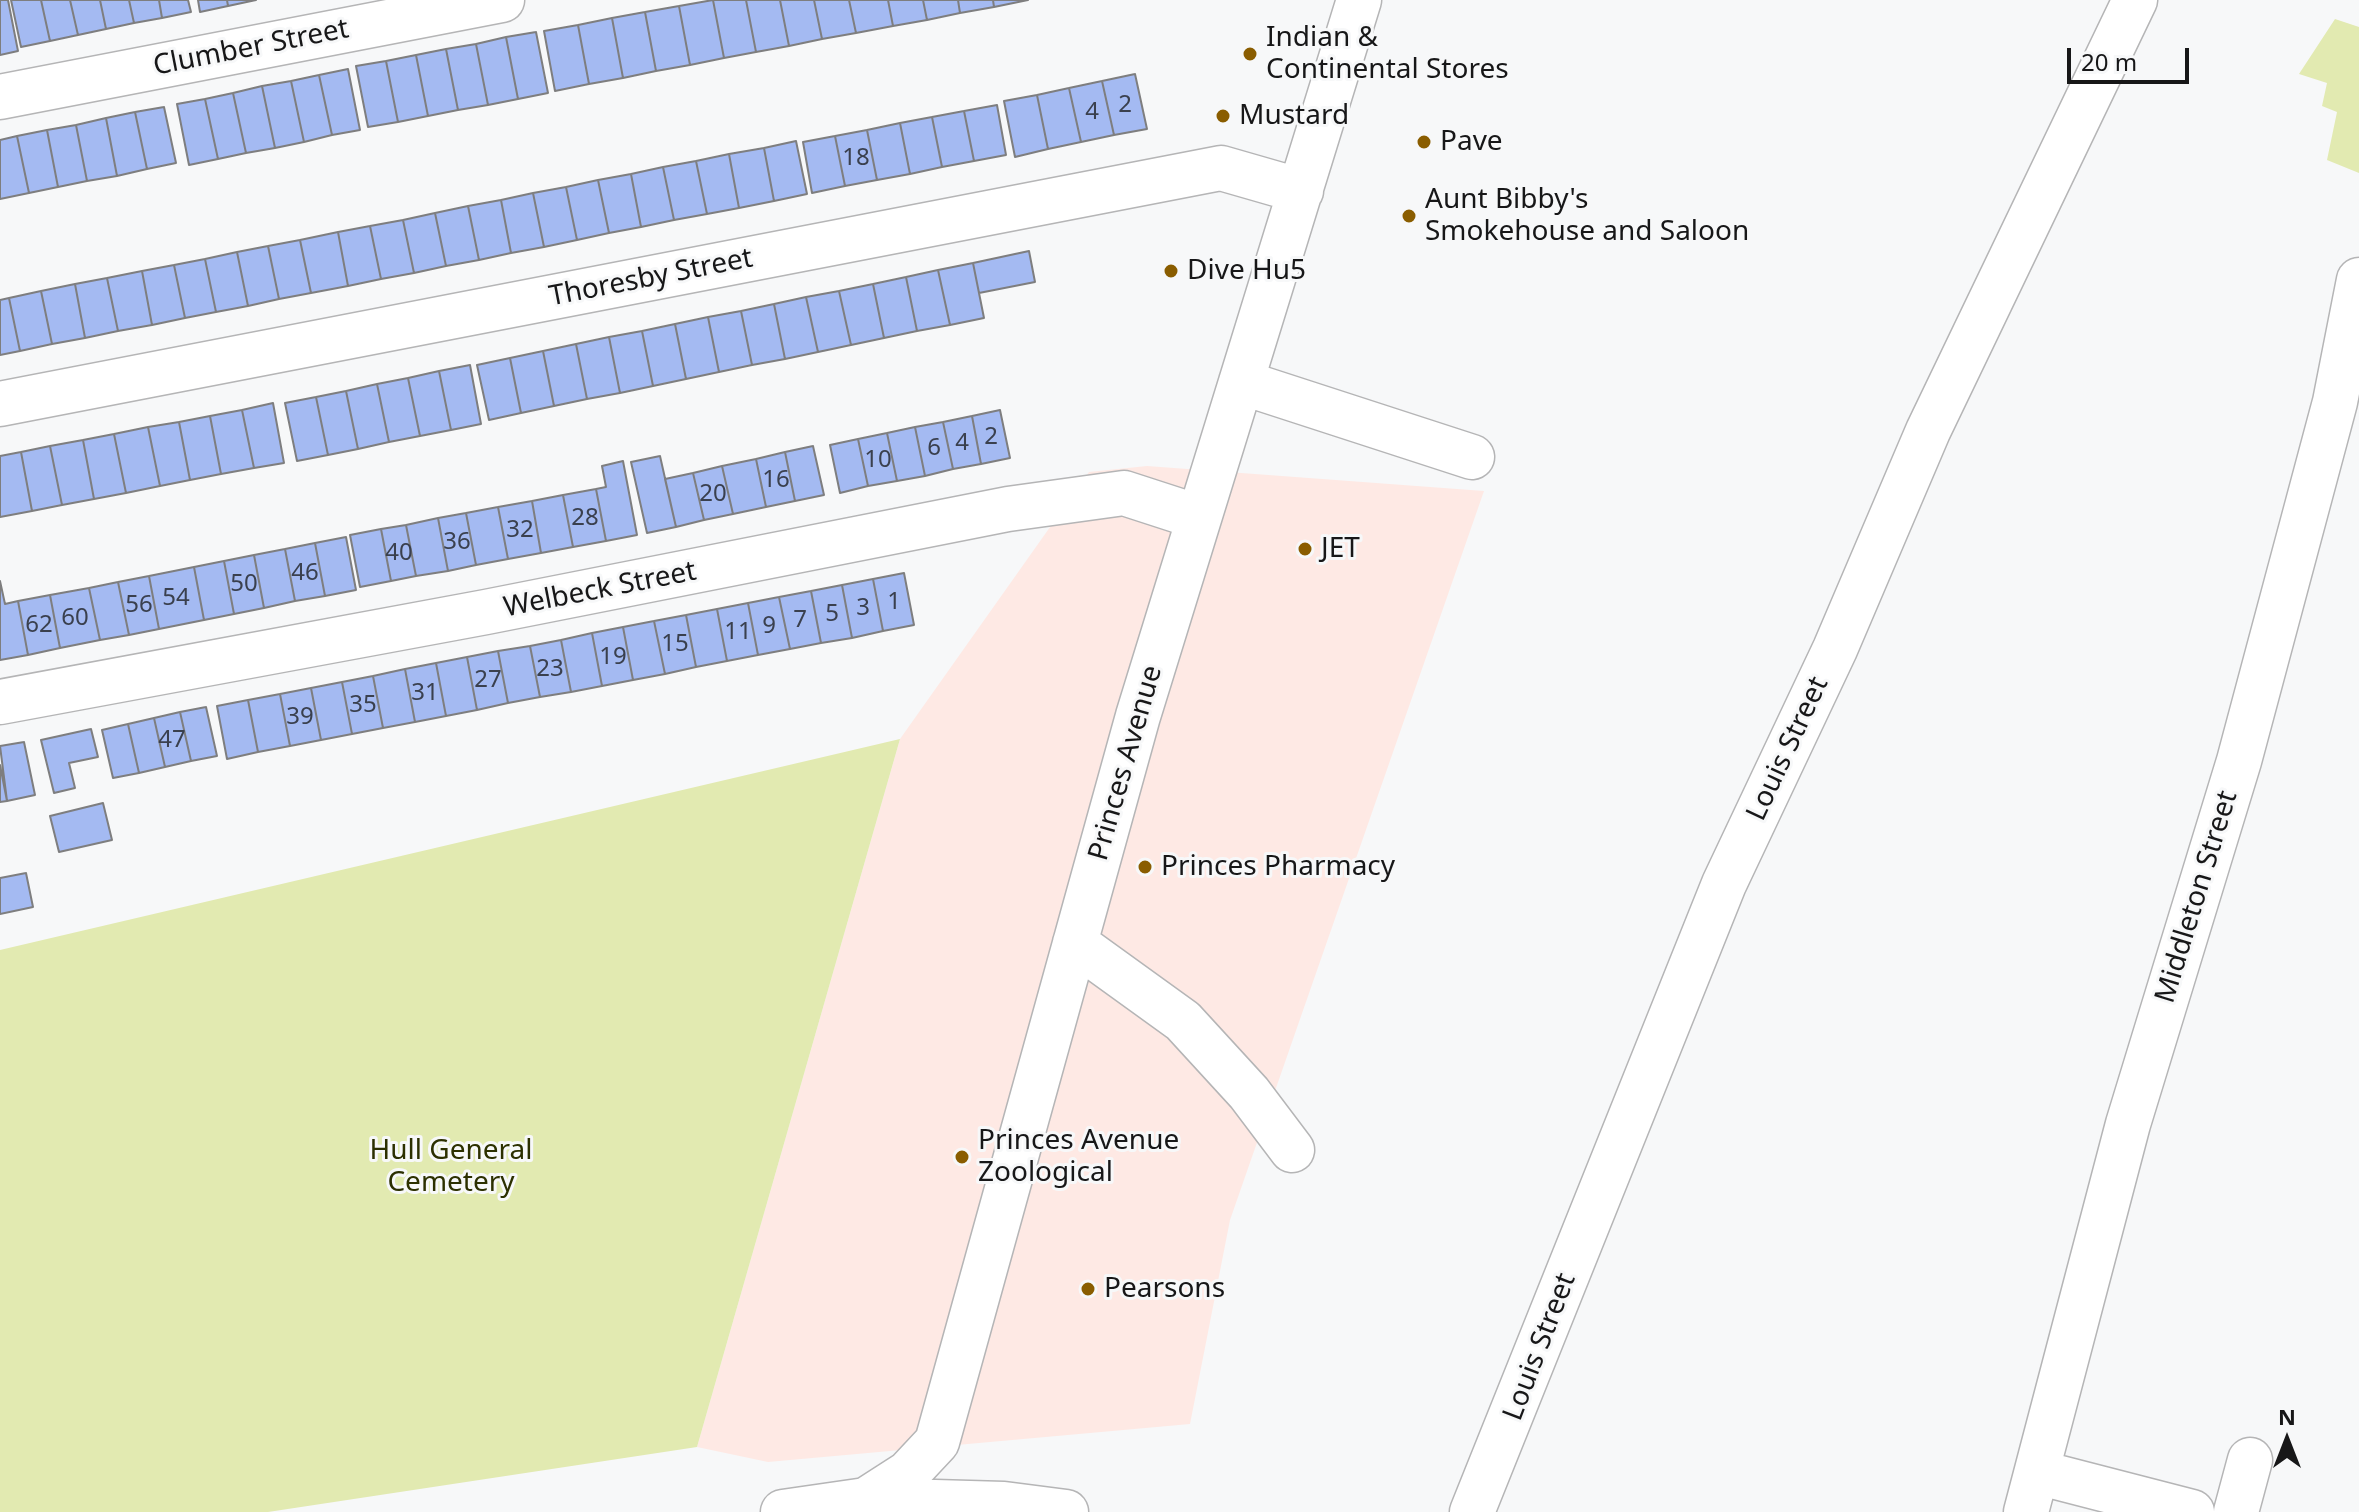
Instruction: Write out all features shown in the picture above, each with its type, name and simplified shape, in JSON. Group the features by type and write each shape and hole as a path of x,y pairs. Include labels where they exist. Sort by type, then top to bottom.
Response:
{"street":[{"name":"Clumber Street","path":"0,97 502,0"},
{"name":"Princes Avenue","path":"866,1500 908,1473 937,1442 1138,716 1359,0"},
{"name":"Louis Street","path":"1472,1512 1724,884 1835,649 1928,431 2135,0"},
{"name":"Thoresby Street","path":"0,404 1221,168 1301,191"},
{"name":"Middleton Street","path":"2031,1492 2128,1124 2239,761 2335,402 2359,280"},
{"path":"1241,382 1472,457"},
{"name":"Welbeck Street","path":"0,702 486,612 1008,509 1124,493 1198,517"},
{"path":"1075,943 1183,1021 1249,1093 1292,1150"},
{"path":"937,1442 947,1474 961,1485 1004,1504"},
{"path":"2236,1512 2250,1460"},
{"path":"2031,1492 2192,1512"},
{"path":"783,1512 866,1500 1004,1504 1066,1512"}],"shaded area":[{"path":"1147,466 1484,491 1230,1220 1190,1424 768,1462 697,1447 900,739 1089,472"}],"green space":[{"path":"2335,19 2359,27 2359,173 2327,160 2337,112 2322,106 2327,83 2299,74"},
{"name":"Hull General Cemetery","path":"900,739 697,1447 268,1512 0,1512 0,950"}],"building":[{"path":"0,0 8,0 18,51 0,55"},
{"path":"11,0 41,0 50,41 21,47"},
{"path":"41,0 70,0 78,35 50,41"},
{"path":"70,0 100,0 106,29 78,35"},
{"path":"100,0 129,0 134,23 106,29"},
{"path":"129,0 159,0 162,18 134,23"},
{"path":"159,0 188,0 191,12 162,18"},
{"path":"198,0 227,0 228,6 200,12"},
{"path":"227,0 256,0 228,6"},
{"path":"713,0 746,0 756,52 724,58"},
{"path":"713,0 724,58 690,65 679,6"},
{"path":"746,0 780,0 789,46 756,52"},
{"path":"780,0 814,0 822,39 789,46"},
{"path":"814,0 849,0 856,33 822,39"},
{"path":"849,0 888,0 893,26 856,33"},
{"path":"888,0 923,0 927,20 893,26"},
{"path":"923,0 958,0 960,13 927,20"},
{"path":"958,0 993,0 994,7 960,13"},
{"path":"993,0 1028,0 994,7"},
{"path":"679,6 690,65 656,71 645,12"},
{"path":"645,12 656,71 623,78 612,18"},
{"path":"612,18 623,78 589,84 578,25"},
{"path":"578,25 589,84 555,91 544,31"},
{"path":"536,32 548,93 518,99 506,37"},
{"path":"506,37 518,99 488,105 476,44"},
{"path":"476,44 488,105 458,110 446,49"},
{"path":"446,49 458,110 428,116 416,55"},
{"path":"416,55 428,116 398,122 386,61"},
{"path":"386,61 398,122 368,127 356,66"},
{"path":"348,69 360,130 332,135 319,75"},
{"path":"1135,74 1147,129 1114,135 1102,81"},
{"path":"319,75 332,135 304,142 291,81"},
{"path":"291,81 304,142 275,148 262,86"},
{"path":"1102,81 1114,135 1081,142 1069,88"},
{"path":"262,86 275,148 246,153 233,93"},
{"path":"1069,88 1081,142 1048,149 1037,95"},
{"path":"233,93 246,153 218,159 205,99"},
{"path":"1037,95 1048,149 1015,157 1004,101"},
{"path":"205,99 218,159 189,165 177,104"},
{"path":"997,105 1006,155 974,161 964,111"},
{"path":"164,107 176,163 147,169 135,112"},
{"path":"964,111 974,161 942,167 932,117"},
{"path":"135,112 147,169 117,176 106,118"},
{"path":"932,117 942,167 910,174 900,123"},
{"path":"106,118 117,176 87,181 76,125"},
{"path":"900,123 910,174 877,180 867,130"},
{"path":"76,125 87,181 58,187 47,130"},
{"path":"47,130 58,187 29,193 17,136"},
{"path":"867,130 877,180 845,186 835,136"},
{"path":"17,136 29,193 0,199 0,140"},
{"path":"835,136 845,186 812,193 803,142"},
{"path":"796,141 807,194 774,201 764,148"},
{"path":"764,148 774,201 739,208 729,154"},
{"path":"729,154 739,208 707,214 696,161"},
{"path":"696,161 707,214 674,220 663,167"},
{"path":"663,167 674,220 641,227 631,174"},
{"path":"631,174 641,227 609,233 598,180"},
{"path":"598,180 609,233 577,240 566,187"},
{"path":"566,187 577,240 544,247 533,193"},
{"path":"533,193 544,247 511,253 501,200"},
{"path":"501,200 511,253 479,260 468,206"},
{"path":"468,206 479,260 446,266 435,213"},
{"path":"435,213 446,266 414,273 403,220"},
{"path":"403,220 414,273 381,279 370,226"},
{"path":"370,226 381,279 348,286 338,232"},
{"path":"338,232 348,286 311,293 300,240"},
{"path":"300,240 311,293 279,299 268,246"},
{"path":"268,246 279,299 248,306 237,252"},
{"path":"1029,251 1035,282 979,293 973,263"},
{"path":"237,252 248,306 216,312 205,259"},
{"path":"205,259 216,312 185,318 174,265"},
{"path":"973,263 984,318 950,325 938,270"},
{"path":"174,265 185,318 152,325 142,271"},
{"path":"938,270 950,325 917,331 906,277"},
{"path":"142,271 152,325 118,331 107,278"},
{"path":"906,277 917,331 884,338 873,284"},
{"path":"107,278 118,331 85,338 75,284"},
{"path":"75,284 85,338 52,344 41,291"},
{"path":"873,284 884,338 851,345 839,291"},
{"path":"41,291 52,344 20,351 9,298"},
{"path":"839,291 851,345 818,352 806,297"},
{"path":"806,297 818,352 785,359 774,304"},
{"path":"9,298 20,351 0,355 0,300"},
{"path":"774,304 785,359 752,365 741,311"},
{"path":"741,311 752,365 719,372 708,317"},
{"path":"708,317 719,372 686,379 675,324"},
{"path":"675,324 686,379 653,386 642,331"},
{"path":"642,331 653,386 620,393 609,337"},
{"path":"609,337 620,393 587,399 576,344"},
{"path":"576,344 587,399 554,406 543,351"},
{"path":"543,351 554,406 521,413 510,358"},
{"path":"510,358 521,413 489,420 477,365"},
{"path":"470,365 481,424 451,430 439,371"},
{"path":"439,371 451,430 420,436 408,378"},
{"path":"408,378 420,436 389,442 377,384"},
{"path":"377,384 389,442 358,449 346,391"},
{"path":"346,391 358,449 328,455 316,397"},
{"path":"316,397 328,455 297,461 285,403"},
{"path":"273,403 284,463 254,468 242,410"},
{"path":"242,410 254,468 221,474 210,416"},
{"path":"1000,410 1010,458 981,464 972,416"},
{"path":"210,416 221,474 190,480 179,422"},
{"path":"972,416 981,464 953,469 943,422"},
{"path":"179,422 190,480 160,486 148,427"},
{"path":"943,422 953,469 925,476 915,427"},
{"path":"148,427 160,486 126,493 114,434"},
{"path":"915,427 925,476 897,481 887,433"},
{"path":"887,433 897,481 868,486 858,439"},
{"path":"114,434 126,493 94,499 83,440"},
{"path":"858,439 868,486 840,493 830,445"},
{"path":"83,440 94,499 62,505 50,446"},
{"path":"50,446 62,505 32,511 21,452"},
{"path":"813,446 824,495 795,501 785,452"},
{"path":"21,452 32,511 0,517 0,456"},
{"path":"785,452 795,501 766,507 756,459"},
{"path":"660,456 676,527 647,533 631,462"},
{"path":"756,459 766,507 733,514 722,466"},
{"path":"623,461 637,535 606,541 596,489 606,487 602,466"},
{"path":"722,466 733,514 704,520 693,473"},
{"path":"693,473 704,520 676,527 665,479"},
{"path":"596,489 606,541 573,547 563,495"},
{"path":"563,495 573,547 541,553 532,501"},
{"path":"532,501 541,553 508,559 498,507"},
{"path":"498,507 508,559 476,565 466,513"},
{"path":"466,513 476,565 448,571 438,518"},
{"path":"438,518 448,571 416,576 406,525"},
{"path":"406,525 416,576 391,581 381,529"},
{"path":"381,529 391,581 360,587 350,535"},
{"path":"346,537 356,590 325,596 315,543"},
{"path":"315,543 325,596 295,601 285,549"},
{"path":"285,549 295,601 264,608 254,555"},
{"path":"254,555 264,608 234,614 224,561"},
{"path":"224,561 234,614 204,620 194,567"},
{"path":"194,567 204,620 159,629 149,576"},
{"path":"904,573 914,625 883,631 873,579"},
{"path":"149,576 159,629 129,635 118,582"},
{"path":"873,579 883,631 852,638 842,585"},
{"path":"0,581 5,604 18,601 28,655 0,660"},
{"path":"118,582 129,635 100,640 89,588"},
{"path":"842,585 852,638 821,643 811,591"},
{"path":"89,588 100,640 60,648 50,595"},
{"path":"811,591 821,643 790,649 779,597"},
{"path":"50,595 60,648 28,655 18,601"},
{"path":"779,597 790,649 758,655 748,603"},
{"path":"748,603 758,655 727,661 717,609"},
{"path":"717,609 727,661 696,667 686,615"},
{"path":"686,615 696,667 665,674 654,621"},
{"path":"654,621 665,674 633,680 623,627"},
{"path":"623,627 633,680 602,686 592,633"},
{"path":"592,633 602,686 571,692 561,640"},
{"path":"561,640 571,692 540,697 530,646"},
{"path":"530,646 540,697 508,703 498,651"},
{"path":"498,651 508,703 477,710 467,657"},
{"path":"467,657 477,710 446,716 436,663"},
{"path":"436,663 446,716 415,722 405,669"},
{"path":"405,669 415,722 383,728 373,676"},
{"path":"373,676 383,728 352,734 342,682"},
{"path":"342,682 352,734 321,740 311,688"},
{"path":"311,688 321,740 290,746 280,694"},
{"path":"280,694 290,746 258,752 248,700"},
{"path":"248,700 258,752 227,759 217,706"},
{"path":"206,707 217,756 191,761 180,712"},
{"path":"180,712 191,761 165,767 154,718"},
{"path":"154,718 165,767 139,773 128,724"},
{"path":"128,724 139,773 113,778 102,730"},
{"path":"91,729 98,757 69,763 75,788 54,793 41,740"},
{"path":"24,742 35,795 7,801 0,746"},
{"path":"0,765 7,801 0,802"},
{"path":"103,803 112,840 59,852 50,816"},
{"path":"26,873 33,907 0,914 0,878"}],"place":[{"name":"Indian & Continental Stores","path":"1250,54"},
{"name":"Mustard","path":"1223,116"},
{"name":"Pave","path":"1424,142"},
{"name":"Aunt Bibby's Smokehouse and Saloon","path":"1409,216"},
{"name":"Dive Hu5","path":"1171,271"},
{"name":"JET","path":"1305,549"},
{"name":"Princes Pharmacy","path":"1145,867"},
{"name":"Princes Avenue Zoological","path":"962,1157"},
{"name":"Pearsons","path":"1088,1289"}]}
